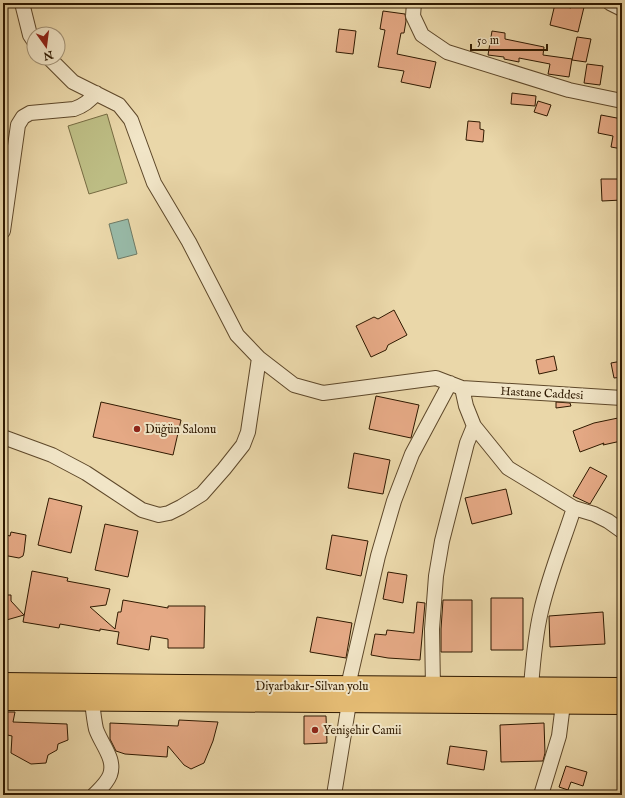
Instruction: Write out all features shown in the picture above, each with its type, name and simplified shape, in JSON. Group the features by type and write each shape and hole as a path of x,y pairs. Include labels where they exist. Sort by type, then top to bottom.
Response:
{"highway":[{"name":"Diyarbakır-Silvan yolu","path":"3,683 183,693 341,694 564,704 622,704"},
{"name":"Diyarbakır-Silvan yolu","path":"341,694 433,687 622,688"},
{"name":"Diyarbakır-Silvan yolu","path":"3,700 92,701 183,693"}],"street":[{"path":"22,3 28,26"},
{"path":"414,3 413,16 422,35 447,52 569,90 622,102"},
{"path":"610,3 622,9"},
{"name":"Hastane Caddesi","path":"57,66 74,82 120,105 131,120 154,183 189,242 237,335 259,358 294,385 323,393 436,378 456,386 622,398"},
{"path":"3,231 18,125 20,121 30,114 80,107 89,101 96,93"},
{"path":"3,437 52,455 86,473 142,510 158,515 169,513 202,494 243,445 248,432 259,358"},
{"path":"456,386 474,426 508,468 574,508 594,514 608,521 622,531"},
{"path":"334,795 341,694 394,501 412,454 456,386"},
{"path":"433,687 432,651 434,602 442,540 467,443 474,426"},
{"path":"531,687 533,655 541,610 574,508"},
{"path":"92,701 96,729 112,765 108,780 94,795"},
{"path":"541,795 559,736 564,704"}],"green space":[{"path":"107,114 127,183 89,194 68,126"}],"shaded area":[{"path":"128,219 137,254 118,259 109,224"}],"building":[{"path":"572,3 585,3 578,32 550,25 555,4 571,8"},
{"path":"383,11 405,14 406,21 404,33 401,33 397,54 436,62 430,88 401,82 404,71 378,67 385,30 380,29"},
{"path":"339,29 356,31 353,54 336,52"},
{"path":"492,31 505,33 505,39 544,47 543,55 572,59 569,77 548,74 550,64 519,58 519,62 504,59 504,57 488,55"},
{"path":"577,37 591,39 586,62 572,60"},
{"path":"587,64 603,66 600,85 584,83"},
{"path":"512,93 536,96 535,106 511,104"},
{"path":"538,101 551,105 547,116 534,112"},
{"path":"601,115 622,119 622,149 611,147 613,136 598,133"},
{"path":"468,121 480,122 480,129 484,130 483,142 466,140"},
{"path":"601,179 621,179 622,200 602,201"},
{"path":"394,310 407,335 388,345 386,350 371,357 356,326 374,317 378,319"},
{"path":"554,356 557,370 539,374 536,360"},
{"path":"622,361 622,377 614,378 611,363"},
{"path":"376,396 419,405 411,438 369,429"},
{"name":"Düğün Salonu","path":"101,402 181,420 173,455 93,437"},
{"path":"556,402 570,403 571,406 556,408"},
{"path":"618,418 621,428 618,428 621,441 603,445 604,443 580,452 573,431 594,423"},
{"path":"354,453 390,460 383,494 348,488"},
{"path":"590,467 607,476 590,504 573,496"},
{"path":"506,489 512,514 472,524 465,498"},
{"path":"49,498 82,506 71,553 38,545"},
{"path":"105,524 138,531 128,577 95,570"},
{"path":"11,532 26,535 23,556 19,558 3,555 3,534 10,536"},
{"path":"332,535 368,541 361,576 326,569"},
{"path":"32,571 68,578 67,581 110,589 106,605 90,607 115,629 118,612 121,612 123,600 168,608 168,606 205,606 204,648 168,648 168,639 151,636 149,650 117,644 119,632 100,629 100,631 60,624 59,628 23,622"},
{"path":"388,572 407,575 403,603 383,599"},
{"path":"3,595 11,595 11,601 24,615 3,621"},
{"path":"491,598 523,598 523,650 491,650"},
{"path":"443,600 472,600 472,652 441,652"},
{"path":"417,602 425,603 420,660 388,658 371,655 375,634 386,635 387,630 414,633"},
{"path":"603,612 605,644 550,647 549,616"},
{"path":"317,617 352,623 346,658 310,652"},
{"path":"3,712 15,712 13,722 67,724 68,740 58,744 57,750 48,755 46,763 31,764 11,753 12,736 3,734"},
{"name":"Yenişehir Camii","path":"304,716 326,716 327,743 304,744"},
{"path":"179,720 218,722 213,741 204,763 191,769 184,765 168,746 167,757 125,754 116,751 110,739 110,723 178,726"},
{"path":"544,723 545,753 543,761 501,762 500,725"},
{"path":"450,746 487,751 484,770 447,764"},
{"path":"566,766 587,772 583,786 571,782 568,790 559,787"}],"place":[{"name":"Düğün Salonu","path":"137,429"},
{"name":"Yenişehir Camii","path":"315,730"}]}
